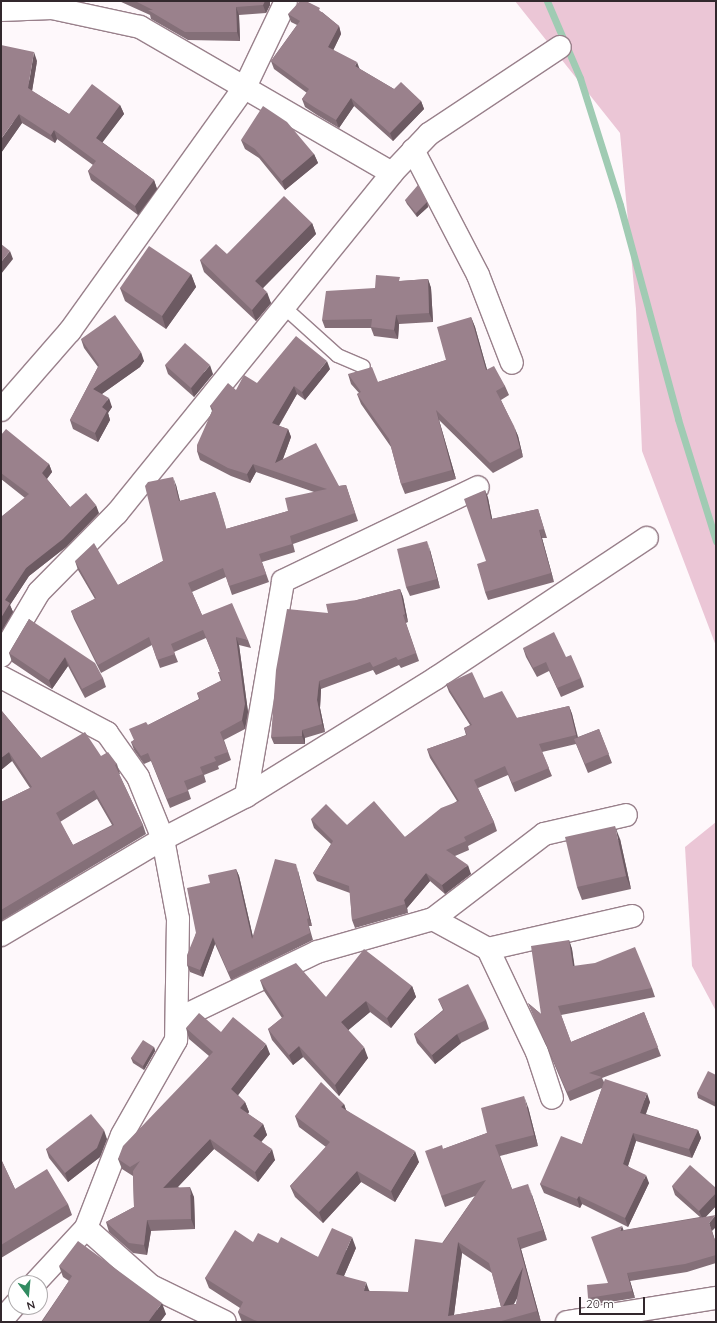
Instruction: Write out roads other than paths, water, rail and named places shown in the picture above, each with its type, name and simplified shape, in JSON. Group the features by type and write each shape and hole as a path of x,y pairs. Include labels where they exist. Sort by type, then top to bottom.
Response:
{"street":[{"path":"1,410 70,331 245,87 286,1"},
{"path":"1,10 52,8 140,27 392,173"},
{"path":"1,656 39,592 117,513 285,308 392,173 413,150 429,134 560,46"},
{"path":"413,150 478,275 512,363"},
{"path":"246,796 283,581 478,487"},
{"path":"1,935 163,839 246,796 436,678 647,538"},
{"path":"1,677 107,733 138,777 163,839 178,919 178,1019 176,1040 122,1135 86,1228 42,1275"},
{"path":"178,1019 316,952 433,919 544,834 626,815"},
{"path":"488,949 632,916"},
{"path":"433,919 488,949 537,1052 552,1098"},
{"path":"86,1228 151,1286 225,1322"},
{"path":"567,1322 716,1298"},
{"path":"1,1320 8,1313"}],"lane":[{"path":"285,308 337,355 363,366"}],"waterway":[{"path":"547,1 580,78 620,205 678,419 716,541"}]}
